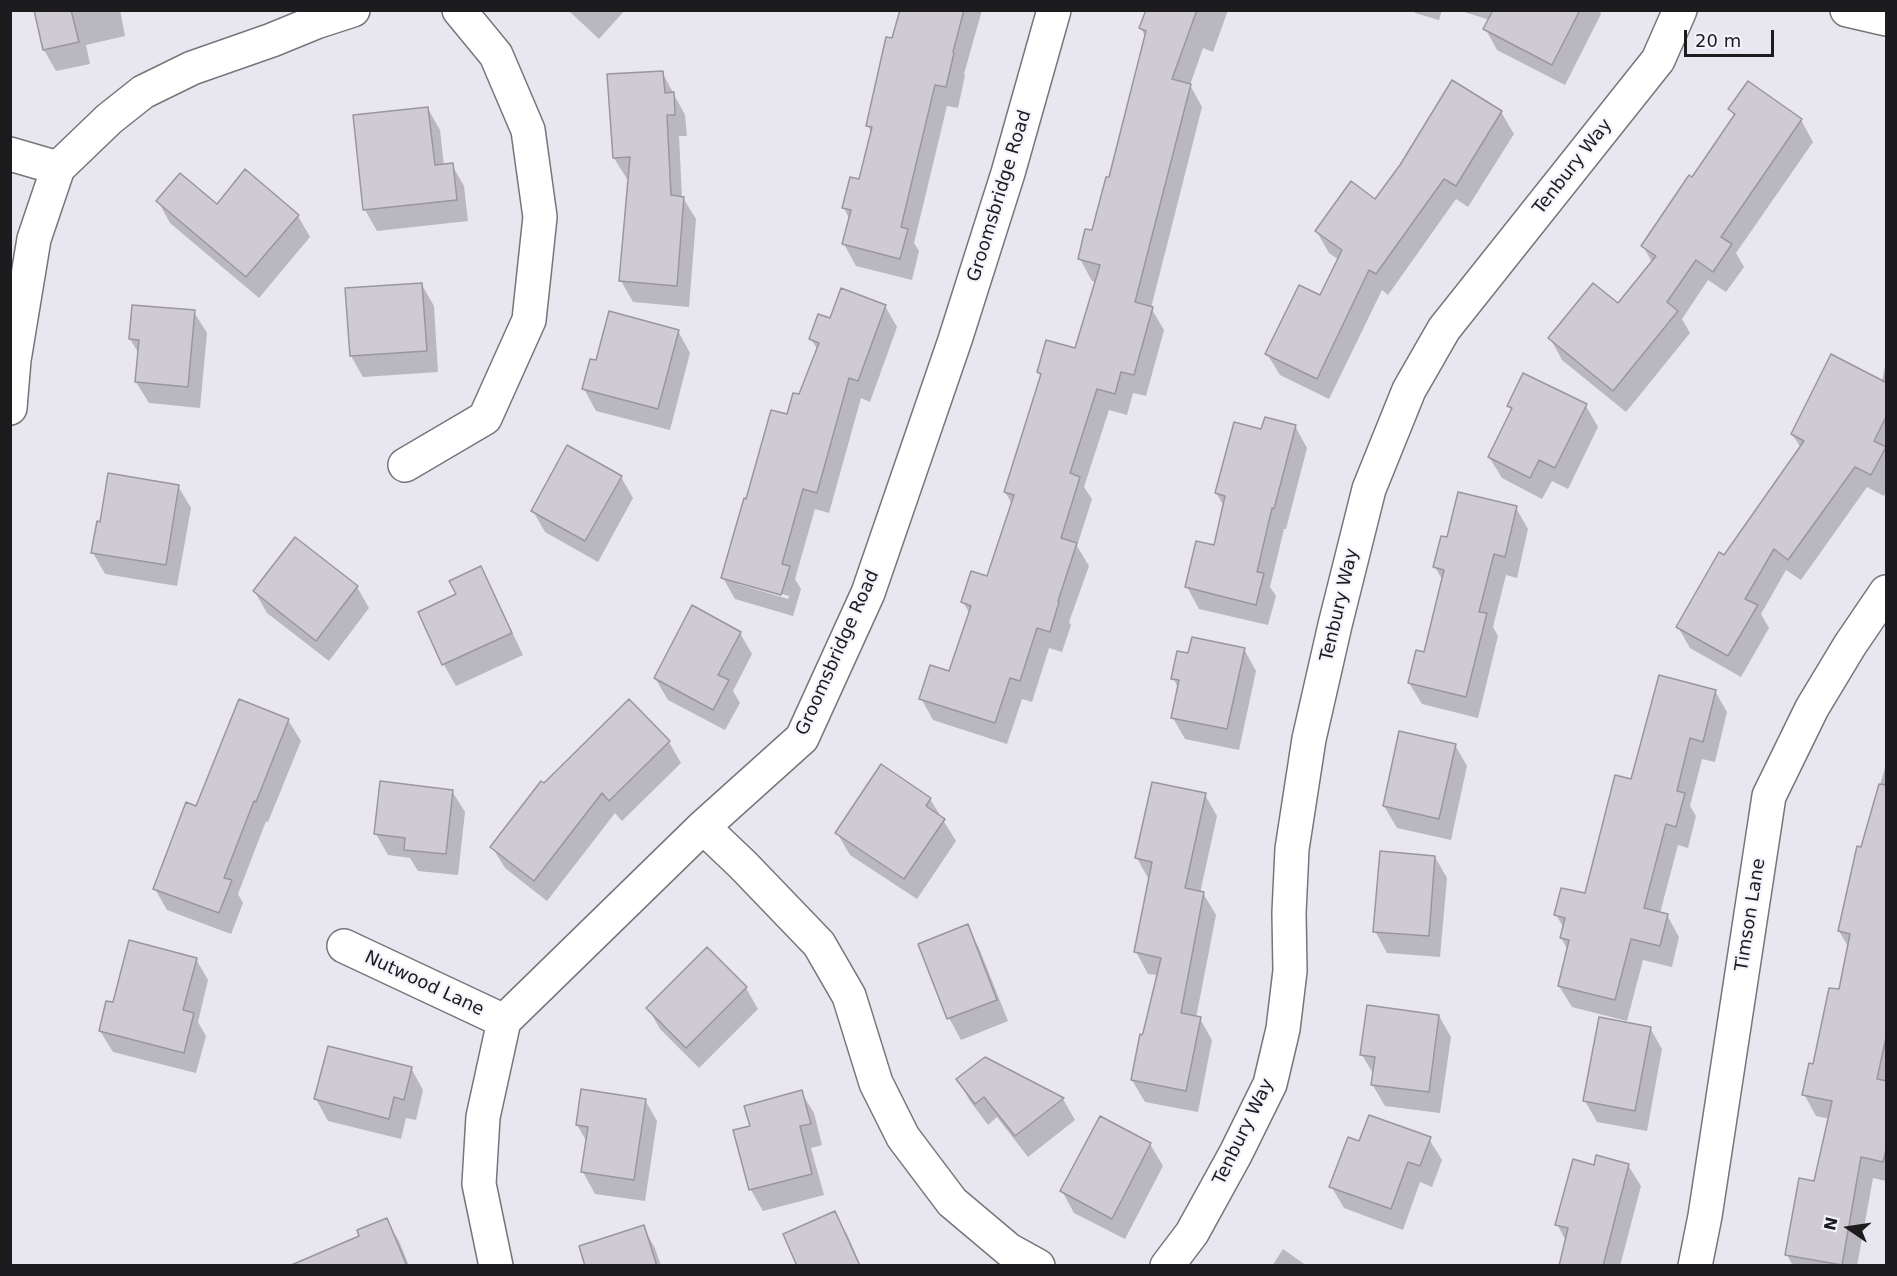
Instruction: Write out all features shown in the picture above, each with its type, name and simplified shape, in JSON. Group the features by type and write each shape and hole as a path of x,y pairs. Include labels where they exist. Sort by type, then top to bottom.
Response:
{"street":[{"path":"10,408 14,360 34,239 58,168 109,119 143,92 192,68 353,10"},
{"path":"405,465 485,418 529,320 540,217 528,130 496,55 459,10"},
{"name":"Groomsbridge Road","path":"504,1021 703,827 802,738 868,593 956,340 1008,172 1054,10"},
{"name":"Tenbury Way","path":"1167,1266 1192,1233 1236,1153 1269,1084 1283,1029 1290,971 1289,913 1292,849 1310,739 1335,625 1369,489 1400,412 1409,390 1444,329 1658,60 1680,10"},
{"path":"1847,10 1887,19"},
{"path":"10,154 58,168"},
{"name":"Timson Lane","path":"1695,1266 1705,1216 1769,796 1818,699 1850,645 1887,592"},
{"path":"703,827 819,944 849,996 876,1083 903,1137 951,1202 1009,1250 1038,1266"},
{"name":"Nutwood Lane","path":"344,946 504,1021"},
{"path":"496,1266 479,1184 483,1117 504,1021"}],"building":[{"path":"34,10 71,10 79,42 43,50"},
{"path":"900,10 964,10 946,87 935,85 901,227 908,229 900,259 842,244 851,210 842,208 850,177 859,179 872,127 866,126 886,37 892,38"},
{"path":"1146,10 1197,10 1172,79 1191,84 1135,302 1153,307 1134,375 1121,372 1115,394 1097,389 1070,473 1080,477 1061,538 1077,543 1050,632 1037,628 1020,681 1010,678 995,723 919,699 930,665 949,671 971,606 961,602 971,571 987,576 1014,495 1004,492 1041,374 1037,372 1046,340 1075,348 1100,265 1078,259 1085,229 1092,230 1106,177 1109,177 1146,31 1139,28"},
{"path":"1493,10 1580,10 1552,65 1483,29"},
{"path":"663,71 665,93 674,92 675,115 667,115 671,195 684,197 677,286 619,281 630,157 613,158 607,74"},
{"path":"1452,80 1502,111 1456,186 1444,179 1376,274 1369,270 1317,379 1265,354 1299,285 1320,295 1342,250 1315,231 1351,181 1375,199 1400,165"},
{"path":"1748,81 1802,119 1721,237 1732,244 1713,272 1696,260 1667,302 1678,311 1613,391 1548,338 1593,283 1618,303 1656,256 1641,246 1689,175 1692,177 1735,114 1728,109"},
{"path":"428,107 435,165 453,163 457,200 363,210 353,115"},
{"path":"245,169 299,215 246,277 156,201 180,173 217,204"},
{"path":"422,283 427,351 350,356 345,288"},
{"path":"841,288 886,305 858,381 849,378 817,493 803,489 782,564 790,566 781,595 721,578 771,410 787,414 793,393 799,394 819,343 809,339 818,314 830,318"},
{"path":"132,305 195,310 188,387 135,382 139,340 129,339"},
{"path":"609,311 679,330 658,409 582,389 590,359 596,360"},
{"path":"1831,354 1887,383 1887,415 1874,441 1886,447 1871,475 1855,467 1788,560 1774,549 1745,599 1758,605 1728,656 1676,627 1719,552 1724,555 1804,441 1791,434"},
{"path":"1523,373 1587,404 1555,468 1539,460 1530,478 1488,457 1512,408 1507,406"},
{"path":"1265,417 1296,425 1274,509 1272,508 1257,572 1264,573 1256,605 1185,587 1196,541 1214,545 1225,496 1215,493 1234,422 1261,429"},
{"path":"567,445 622,476 585,541 531,511"},
{"path":"108,473 179,485 166,565 91,553 97,521 100,522"},
{"path":"1458,492 1517,506 1505,557 1494,554 1479,612 1487,613 1466,697 1408,683 1416,650 1424,652 1444,570 1433,567 1441,536 1447,537"},
{"path":"295,537 358,586 316,641 253,591"},
{"path":"481,566 512,633 442,665 418,612 456,594 449,581"},
{"path":"692,605 741,632 718,675 729,680 713,710 654,678"},
{"path":"1192,637 1245,648 1227,729 1171,718 1179,680 1171,679 1177,651 1188,653"},
{"path":"1659,675 1716,690 1703,742 1690,738 1677,791 1685,793 1676,827 1666,824 1644,908 1668,914 1660,946 1631,939 1615,1000 1558,986 1569,940 1560,938 1565,918 1554,915 1561,888 1585,893 1615,775 1631,779"},
{"path":"239,699 289,719 224,878 232,880 219,913 153,889 186,802 196,806"},
{"path":"629,699 670,741 609,801 602,793 534,881 490,847 541,781 544,783"},
{"path":"1399,731 1456,744 1439,819 1383,806"},
{"path":"881,764 931,798 926,806 945,819 904,879 835,833"},
{"path":"380,781 453,790 446,854 404,850 405,838 374,834"},
{"path":"1152,782 1206,793 1185,888 1204,892 1181,1013 1201,1017 1186,1091 1131,1080 1140,1034 1143,1033 1161,958 1134,952 1152,862 1135,858"},
{"path":"1879,784 1887,785 1887,1033 1877,1079 1887,1081 1887,1146 1883,1162 1861,1157 1842,1265 1785,1255 1799,1178 1814,1181 1832,1101 1802,1095 1809,1063 1813,1064 1829,988 1839,989 1850,934 1838,931 1857,846 1861,847"},
{"path":"1380,851 1435,856 1429,936 1373,932"},
{"path":"968,924 997,1000 947,1019 918,944"},
{"path":"129,940 197,958 183,1010 194,1013 184,1053 99,1031 106,1001 113,1002"},
{"path":"707,947 747,987 686,1048 646,1008"},
{"path":"1367,1005 1439,1015 1429,1092 1371,1085 1375,1057 1360,1055"},
{"path":"1599,1017 1651,1027 1635,1111 1583,1101"},
{"path":"328,1046 412,1067 404,1100 394,1097 389,1119 314,1099"},
{"path":"985,1057 1064,1098 1015,1136 984,1097 975,1104 956,1079"},
{"path":"581,1089 646,1099 634,1180 581,1172 588,1127 576,1125"},
{"path":"802,1090 811,1124 800,1126 812,1174 749,1190 733,1130 750,1126 744,1106"},
{"path":"1369,1115 1431,1137 1420,1166 1408,1162 1391,1209 1329,1187 1348,1137 1359,1141"},
{"path":"1100,1116 1151,1143 1112,1219 1060,1191"},
{"path":"1596,1155 1629,1164 1603,1266 1559,1266 1568,1228 1555,1225 1573,1159 1594,1165"},
{"path":"835,1211 860,1266 797,1266 783,1234"},
{"path":"387,1218 407,1266 289,1266 359,1236 357,1230"},
{"path":"644,1225 657,1266 585,1266 579,1246"}]}
